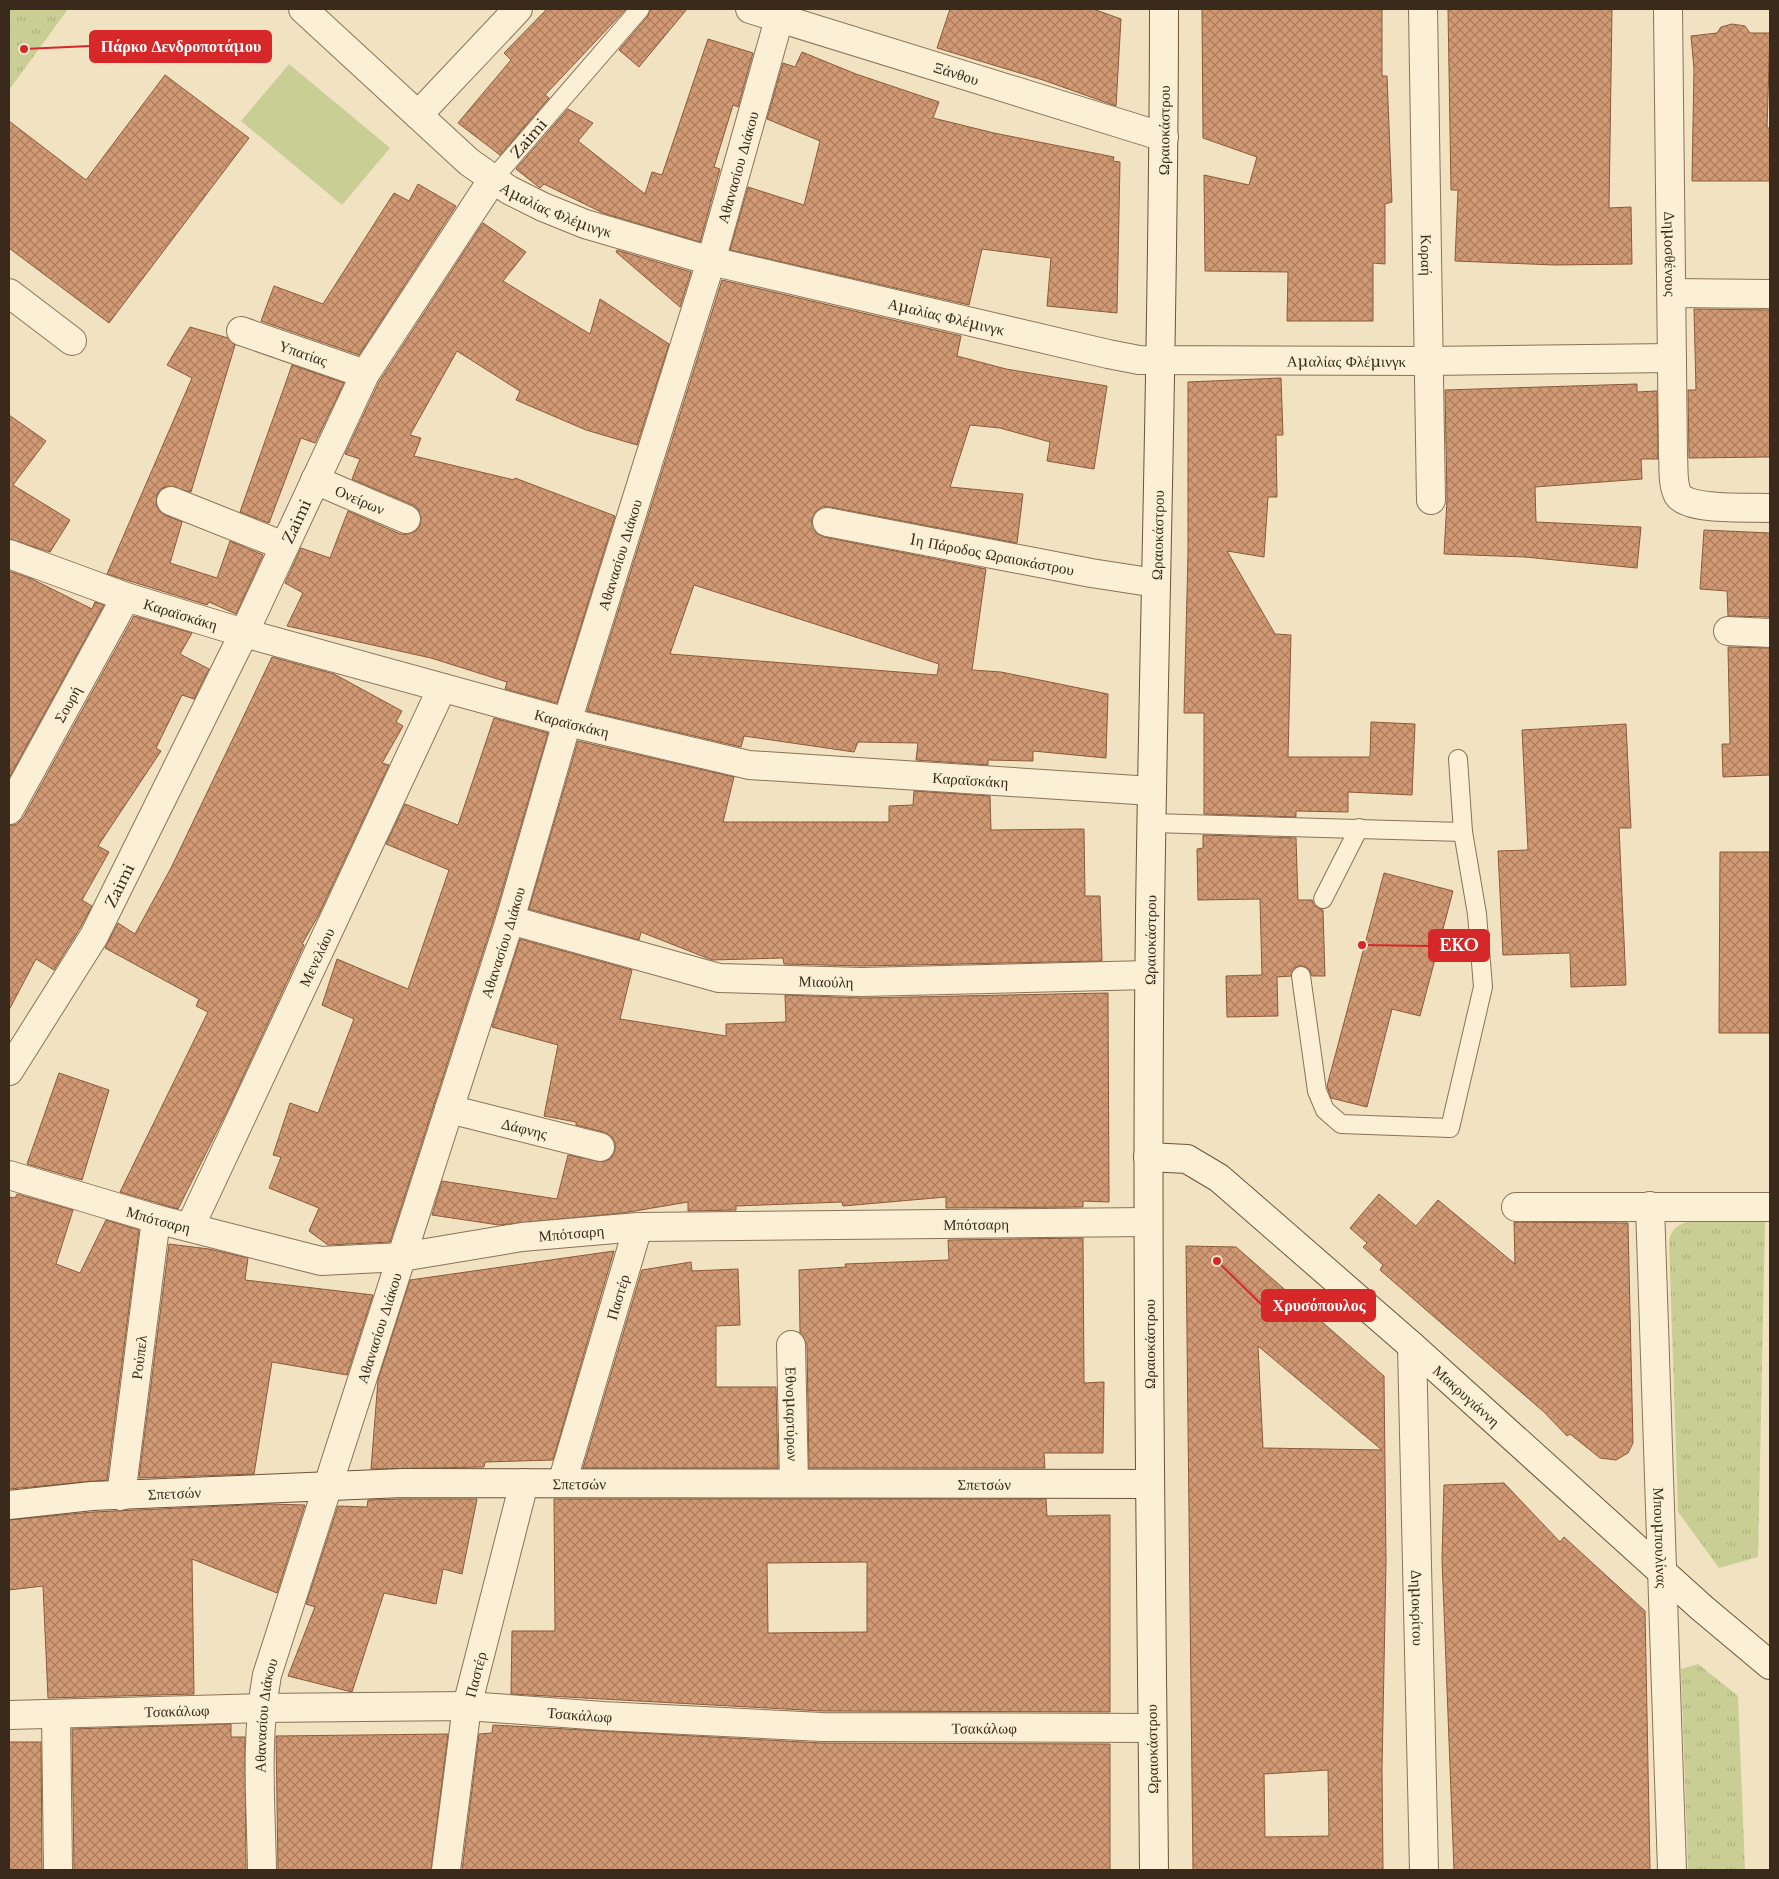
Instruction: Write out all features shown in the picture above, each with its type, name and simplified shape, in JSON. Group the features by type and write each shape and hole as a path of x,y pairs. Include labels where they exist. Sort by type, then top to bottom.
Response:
{"street":[{"name":"Αμαλίας Φλέμινγκ","path":"303,9 470,162 493,179 533,203 576,220 711,261 1108,354 1161,361 1428,361 1672,358"},
{"path":"418,115 518,9"},
{"name":"Ξάνθου","path":"750,9 1164,137"},
{"name":"Ωραιοκάστρου","path":"1154,1870 1148,1157 1149,975 1161,361 1164,9"},
{"name":"Κοραή","path":"1423,9 1431,500"},
{"name":"Δημοσθένους","path":"1668,9 1672,358 1676,489 1680,497 1704,505 1770,508"},
{"name":"Αθανασίου Διάκου","path":"262,1870 259,1733 261,1708 268,1676 327,1486 510,920 567,722 711,261 779,19"},
{"name":"Zaimi","path":"9,1071 94,936 244,633 365,374 493,179"},
{"path":"9,293 72,341"},
{"path":"1672,293 1770,294"},
{"name":"Υπατίας","path":"241,331 365,374"},
{"name":"Ονείρων","path":"314,480 406,519"},
{"path":"171,501 284,546"},
{"name":"1η Πάροδος Ωραιοκάστρου","path":"827,522 1092,573 1156,583"},
{"name":"Καραϊσκάκη","path":"9,554 126,597 244,633 567,722 749,765 1152,792"},
{"name":"Σουρή","path":"9,810 126,597"},
{"path":"1728,631 1770,634"},
{"name":"Μενελάου","path":"190,1227 442,688"},
{"name":"Μιαούλη","path":"510,920 719,978 862,982 1149,975"},
{"name":"Δάφνης","path":"449,1109 600,1147"},
{"name":"Μακρυγιάννη","path":"1148,1157 1187,1159 1220,1178 1412,1346 1662,1573 1770,1665"},
{"name":"Μπότσαρη","path":"9,1175 156,1219 321,1260 402,1257 522,1237 638,1228 1148,1222"},
{"name":"Μπουμπουλίνας","path":"1650,1206 1672,1870"},
{"path":"1516,1207 1770,1207"},
{"name":"Ρούπελ","path":"120,1496 156,1219"},
{"name":"Παστέρ","path":"562,1483 638,1228"},
{"name":"Εθνομαρτύρων","path":"791,1345 794,1483"},
{"name":"Δημοκρίτου","path":"1412,1346 1424,1870"},
{"name":"Σπετσών","path":"9,1505 120,1496 404,1483 1150,1484"},
{"name":"Παστέρ","path":"446,1870 467,1706 524,1483"},
{"name":"Τσακάλωφ","path":"9,1715 261,1708 467,1706 603,1716 822,1727 1152,1728"},
{"path":"56,1714 58,1870"}],"lane":[{"name":"Zaimi","path":"493,179 640,9"},
{"path":"1301,976 1316,1091 1324,1110 1341,1124 1450,1128 1483,987 1477,914 1463,832 1458,759"},
{"path":"1152,822 1463,832"},
{"path":"1323,899 1359,828"}],"green space":[{"path":"9,9 68,9 9,90"},
{"path":"289,64 390,148 342,205 241,121"},
{"path":"1690,1221 1765,1222 1758,1557 1719,1568 1678,1512 1669,1240 1676,1227"},
{"path":"1698,1664 1738,1696 1745,1870 1688,1870 1681,1669"}],"building":[{"path":"547,9 626,9 545,95 549,98 500,155 458,123 511,60 504,53"},
{"path":"650,9 687,9 639,67 619,50 648,16"},
{"path":"950,9 1093,9 1121,19 1116,106 1043,80 937,48"},
{"path":"1202,9 1382,9 1382,76 1387,76 1392,202 1385,204 1385,264 1373,263 1373,321 1287,321 1288,272 1205,271 1204,175 1249,185 1257,157 1203,138"},
{"path":"1448,9 1612,9 1609,208 1631,207 1632,264 1555,265 1455,261 1458,190 1451,190"},
{"path":"1732,24 1745,26 1750,33 1770,33 1767,128 1770,128 1770,181 1692,181 1694,69 1691,36 1717,33 1721,27"},
{"path":"708,39 753,53 738,107 733,105 714,167 720,169 700,242 603,213 544,184 540,188 516,169 568,109 593,123 578,141 645,194 652,172 662,175"},
{"path":"802,52 856,74 939,102 933,118 994,133 1114,157 1113,161 1120,162 1117,313 1047,306 1051,258 982,249 969,305 730,250 748,187 804,205 820,141 767,119 783,63 795,67"},
{"path":"165,75 249,138 109,323 9,248 9,121 86,180"},
{"path":"418,184 456,206 359,355 261,321 274,286 323,304 394,193 409,201"},
{"path":"483,223 526,252 503,281 590,334 600,299 669,344 637,445 586,430 516,400 520,391 457,351 410,435 421,438 414,456 514,480 515,478 615,516 557,703 505,689 507,682 431,658 287,626 303,593 285,583 301,548 330,558 348,511 400,534 416,531 420,526 421,517 418,509 413,505 352,479 360,459 345,454 379,382"},
{"path":"617,250 691,272 680,307 616,252"},
{"path":"722,280 961,336 957,356 1006,369 1107,386 1094,469 1047,461 1050,442 1000,428 970,425 950,487 1023,494 1017,543 830,507 822,507 816,511 812,520 812,528 816,533 824,537 986,569 972,670 1001,672 1108,694 1106,758 1033,751 1033,761 988,760 988,765 916,760 918,743 858,742 854,752 744,736 741,747 587,711","holes":["694,585 939,664 937,675 670,654"]},
{"path":"1694,309 1770,310 1770,457 1689,458 1688,390 1696,390"},
{"path":"190,327 228,338 235,345 191,492 168,486 161,489 157,495 156,504 159,511 182,522 170,563 217,578 230,541 263,555 236,614 209,602 207,605 107,574 192,378 167,365"},
{"path":"292,365 344,383 315,443 301,438 269,523 240,512"},
{"path":"1281,378 1283,435 1276,435 1277,497 1268,497 1264,557 1227,551 1275,634 1291,635 1288,757 1370,757 1371,722 1415,724 1412,795 1348,792 1348,812 1296,811 1296,817 1204,814 1204,713 1184,713 1188,553 1188,382"},
{"path":"1637,384 1637,392 1657,391 1658,459 1641,459 1642,479 1535,487 1536,522 1641,527 1637,568 1525,557 1444,554 1447,500 1445,390"},
{"path":"9,415 46,441 13,485 70,520 50,552 9,539"},
{"path":"1704,530 1770,533 1770,617 1728,616 1727,591 1700,589"},
{"path":"9,571 32,579 92,609 95,602 104,605 9,778"},
{"path":"134,616 192,633 180,654 209,669 194,699 182,695 156,748 161,751 98,846 109,852 82,900 92,906 80,928 54,970 36,959 9,1010 9,826 17,824 23,818"},
{"path":"1728,647 1770,648 1770,775 1723,777 1722,744 1730,744"},
{"path":"272,657 334,674 402,711 396,722 403,726 382,763 389,765 318,916 302,944 304,945 229,1107 178,1209 120,1192 208,1012 196,1006 199,999 105,948 118,923 135,934 171,868"},
{"path":"494,718 548,733 495,915 390,1242 328,1245 309,1231 319,1208 269,1188 281,1157 273,1155 290,1103 318,1113 354,1019 322,1005 337,959 408,989 449,870 386,844 405,804 458,825"},
{"path":"1626,724 1631,828 1619,828 1626,985 1571,987 1570,953 1503,955 1498,851 1528,850 1522,730"},
{"path":"578,741 734,777 723,822 889,822 889,806 913,805 914,791 990,796 991,830 1084,829 1085,896 1100,896 1102,961 862,966 784,964 783,958 712,960 641,932 639,940 529,909"},
{"path":"1203,835 1296,838 1298,900 1312,900 1314,905 1323,910 1325,976 1312,976 1309,969 1300,965 1294,968 1291,976 1277,977 1278,1016 1227,1017 1226,976 1262,975 1260,899 1198,900 1197,849 1203,848"},
{"path":"1720,852 1770,852 1770,1033 1719,1033"},
{"path":"1384,873 1453,891 1420,1016 1392,1009 1367,1107 1331,1098 1327,1086"},
{"path":"520,939 632,970 620,1019 726,1036 726,1024 786,1022 785,995 862,998 1108,993 1109,1202 1083,1201 1083,1207 946,1208 946,1197 843,1206 842,1202 736,1206 736,1210 688,1211 688,1202 623,1213 499,1225 432,1215 442,1181 557,1199 568,1155 604,1162 611,1158 615,1151 615,1142 611,1136 604,1132 576,1125 576,1122 544,1116 558,1045 492,1027"},
{"path":"59,1073 109,1090 82,1180 27,1164"},
{"path":"17,1194 73,1210 56,1264 80,1273 106,1220 139,1230 107,1480 9,1489 9,1197 15,1198"},
{"path":"1379,1194 1416,1226 1438,1200 1515,1264 1514,1222 1628,1223 1633,1443 1628,1453 1616,1460 1600,1458 1570,1434 1567,1436 1544,1412 1380,1270 1383,1265 1363,1247 1367,1243 1350,1228"},
{"path":"1083,1238 1084,1383 1104,1382 1103,1453 1044,1453 1045,1468 809,1468 807,1345 800,1333 799,1270 846,1267 845,1264 949,1260 948,1240"},
{"path":"169,1244 209,1249 248,1258 245,1280 373,1295 347,1375 272,1362 254,1474 139,1478"},
{"path":"1186,1246 1236,1247 1384,1376 1386,1562 1382,1769 1383,1870 1193,1870","holes":["1258,1346 1382,1450 1263,1448","1328,1770 1329,1836 1265,1837 1264,1774"]},
{"path":"614,1251 553,1460 485,1462 484,1467 371,1469 378,1380 410,1280"},
{"path":"691,1262 692,1271 738,1269 740,1325 716,1326 716,1387 776,1387 778,1468 583,1468 642,1270"},
{"path":"1504,1483 1560,1542 1564,1537 1645,1611 1650,1870 1454,1870 1442,1559 1444,1485"},
{"path":"477,1499 462,1574 443,1569 436,1604 384,1593 352,1692 288,1676 315,1607 306,1604 338,1506 367,1507 368,1500"},
{"path":"554,1499 1046,1499 1047,1516 1110,1515 1110,1712 822,1711 511,1694 512,1631 555,1631","holes":["867,1562 867,1632 768,1633 767,1563"]},
{"path":"270,1504 305,1505 277,1593 192,1559 194,1694 48,1698 43,1586 9,1590 9,1520 93,1512"},
{"path":"231,1724 231,1737 245,1737 246,1870 74,1870 72,1729"},
{"path":"493,1725 821,1743 1110,1744 1110,1870 462,1870 479,1734 492,1733"},
{"path":"448,1734 431,1870 278,1870 276,1736"},
{"path":"9,1742 41,1742 42,1870 9,1870"}],"place":[{"name":"Πάρκο Δενδροποτάμου","path":"24,49"},
{"name":"EKO","path":"1362,945"},
{"name":"Χρυσόπουλος","path":"1217,1261"}]}
